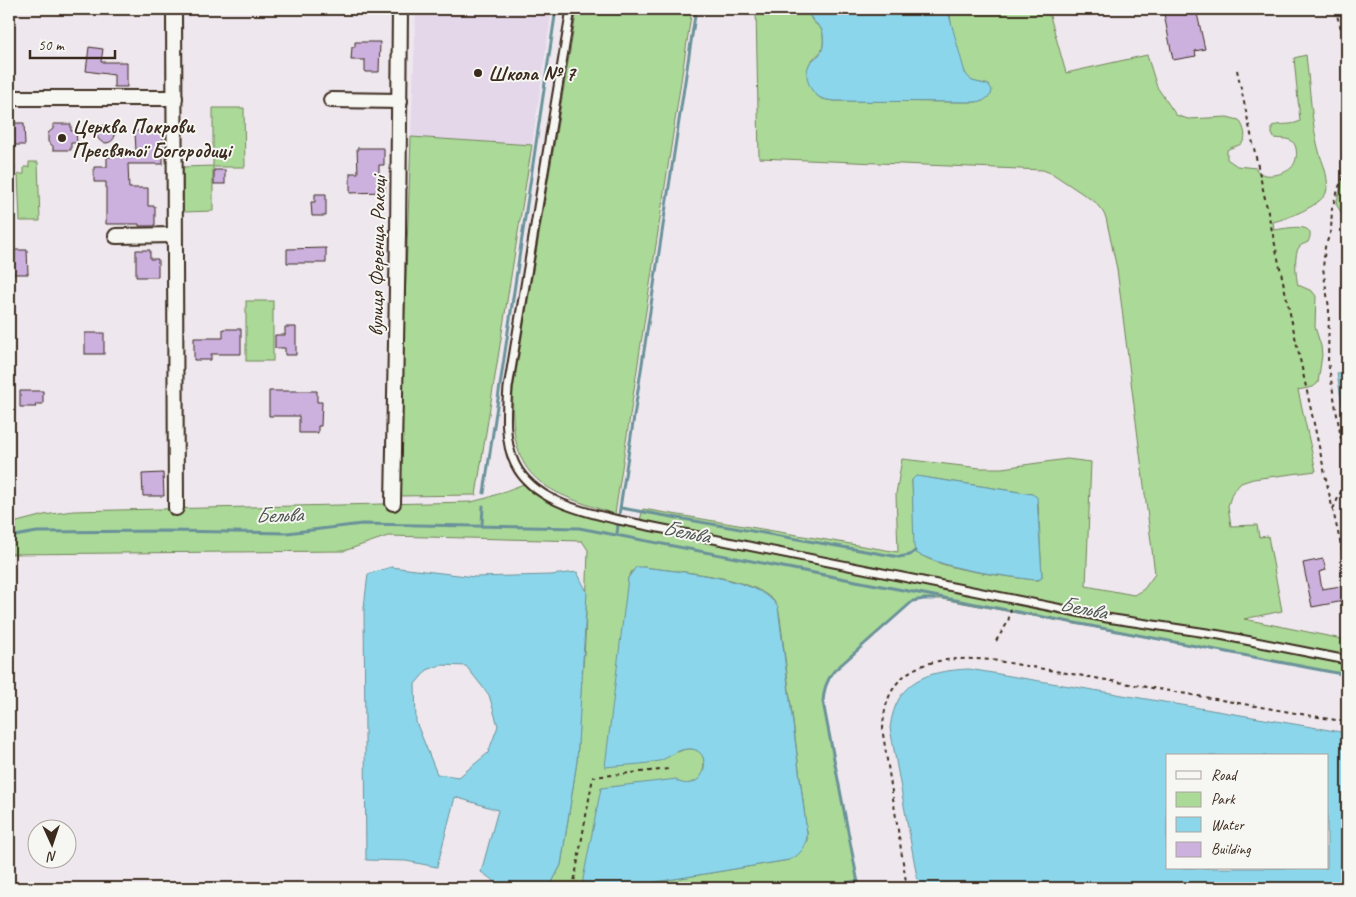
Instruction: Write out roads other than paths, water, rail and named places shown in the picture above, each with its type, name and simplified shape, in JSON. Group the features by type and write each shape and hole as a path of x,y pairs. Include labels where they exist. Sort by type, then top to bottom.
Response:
{"street":[{"path":"174,9 176,508"},
{"name":"вулиця Ференца Ракоці","path":"393,504 400,9"},
{"path":"11,102 175,98"},
{"path":"331,100 400,101"},
{"path":"116,236 174,235"}],"lane":[{"path":"571,9 508,388 507,422 511,452 514,464 529,482 563,503 614,520 1107,618 1220,635 1347,660"}],"water":[{"path":"807,9 901,9 909,11 915,9 952,9 949,15 965,73 972,81 989,85 992,90 991,95 983,101 974,102 834,101 821,98 812,91 808,82 807,72 810,63 818,56 822,49 823,34"},
{"path":"1347,372 1347,431 1346,431 1337,373"},
{"path":"916,476 1032,494 1037,497 1041,579 1034,580 959,568 916,553 914,547 912,480"},
{"path":"391,567 475,577 551,575 577,572 587,592 577,761 561,865 549,888 504,888 481,872 498,810 455,797 437,867 406,861 366,860 364,607 368,574","holes":["441,665 466,666 489,695 498,726 488,753 459,777 437,774 416,722 415,684 427,670"]},
{"path":"636,567 716,577 736,582 754,588 768,597 778,607 807,833 804,846 800,853 793,858 620,888 584,887 583,879 601,788 677,779 677,781 688,784 701,776 704,767 701,753 696,750 684,749 659,761 605,767 628,578"},
{"path":"969,669 1347,733 1347,888 919,888 890,728 893,712 899,699 907,689 916,681 940,672"}],"waterway":[{"path":"484,493 556,9"},
{"path":"619,515 696,9"},
{"path":"482,525 483,506"},
{"path":"621,508 899,557 910,555 915,551"},
{"name":"Бельва","path":"9,537 37,532 166,531 287,533 362,524 579,528 1347,675"},
{"path":"617,534 618,525"},
{"path":"859,888 823,702 825,690 829,678 834,671 913,601 934,599"},
{"path":"812,888 858,881"}],"place":[{"name":"Школа № 7","path":"478,73"},
{"name":"Церква Покрови Пресвятої Богородиці","path":"62,138"}]}
